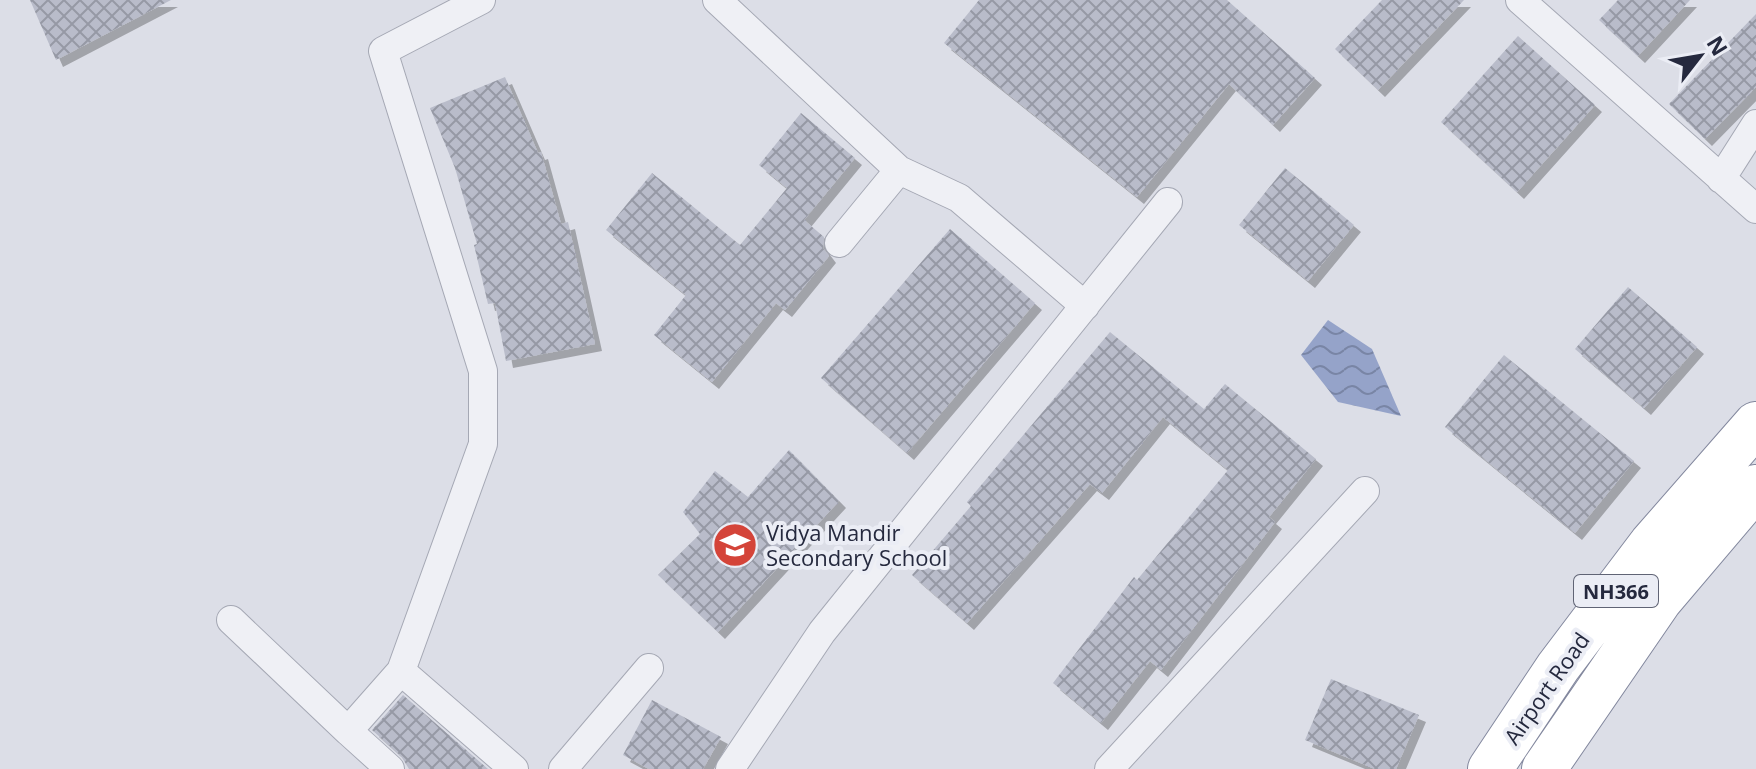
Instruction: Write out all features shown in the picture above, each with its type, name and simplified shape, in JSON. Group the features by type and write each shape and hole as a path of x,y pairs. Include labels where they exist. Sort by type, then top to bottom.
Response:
{"highway":[{"name":"Airport Road","path":"1490,769 1558,667 1651,544 1756,424"},
{"name":"Airport Road","path":"1544,769 1660,600 1756,487"}],"street":[{"path":"348,731 401,671 483,444 483,371 383,51 481,0"},
{"path":"717,0 899,170 959,198 1085,306"},
{"path":"1520,0 1756,209"},
{"path":"1721,179 1756,124"},
{"path":"839,243 899,170"},
{"path":"730,769 822,632 1168,202"},
{"path":"1109,769 1365,491"},
{"path":"231,620 390,769"},
{"path":"563,769 649,668"},
{"path":"401,671 514,769"}],"water":[{"path":"1328,320 1372,349 1401,416 1338,402 1301,355"}],"building":[{"path":"30,0 171,0 56,60"},
{"path":"979,0 1227,0 1315,78 1273,125 1229,84 1137,197 944,43"},
{"path":"1382,0 1464,0 1378,90 1335,49"},
{"path":"1618,0 1690,0 1638,56 1599,20"},
{"path":"1756,14 1756,87 1705,139 1669,104"},
{"path":"1518,36 1595,105 1517,192 1441,122"},
{"path":"505,77 538,153 541,152 561,224 568,222 595,344 506,361 495,303 488,304 474,245 477,244 455,168 430,108"},
{"path":"801,113 855,158 804,220 824,237 823,248 829,256 785,310 776,303 712,382 654,335 686,295 606,230 652,173 740,245 787,188 759,165"},
{"path":"1285,168 1354,225 1308,281 1239,225"},
{"path":"950,229 1035,303 907,453 821,378"},
{"path":"1628,287 1697,347 1644,408 1575,349"},
{"path":"1110,332 1204,409 1225,384 1316,459 1269,517 1275,522 1161,670 1150,661 1101,723 1053,683 1134,577 1137,580 1228,470 1163,417 1102,493 1090,484 967,623 912,575 971,506 967,502"},
{"path":"1504,355 1634,461 1575,533 1445,427"},
{"path":"789,450 839,501 718,632 658,575 700,534 683,512 715,471 748,497"},
{"path":"1331,679 1419,715 1396,769 1375,769 1305,740"},
{"path":"403,695 488,769 409,769 401,756 372,730"},
{"path":"652,700 721,737 703,769 649,769 623,755"}],"place":[{"name":"Vidya Mandir Secondary School","path":"735,545"}]}
